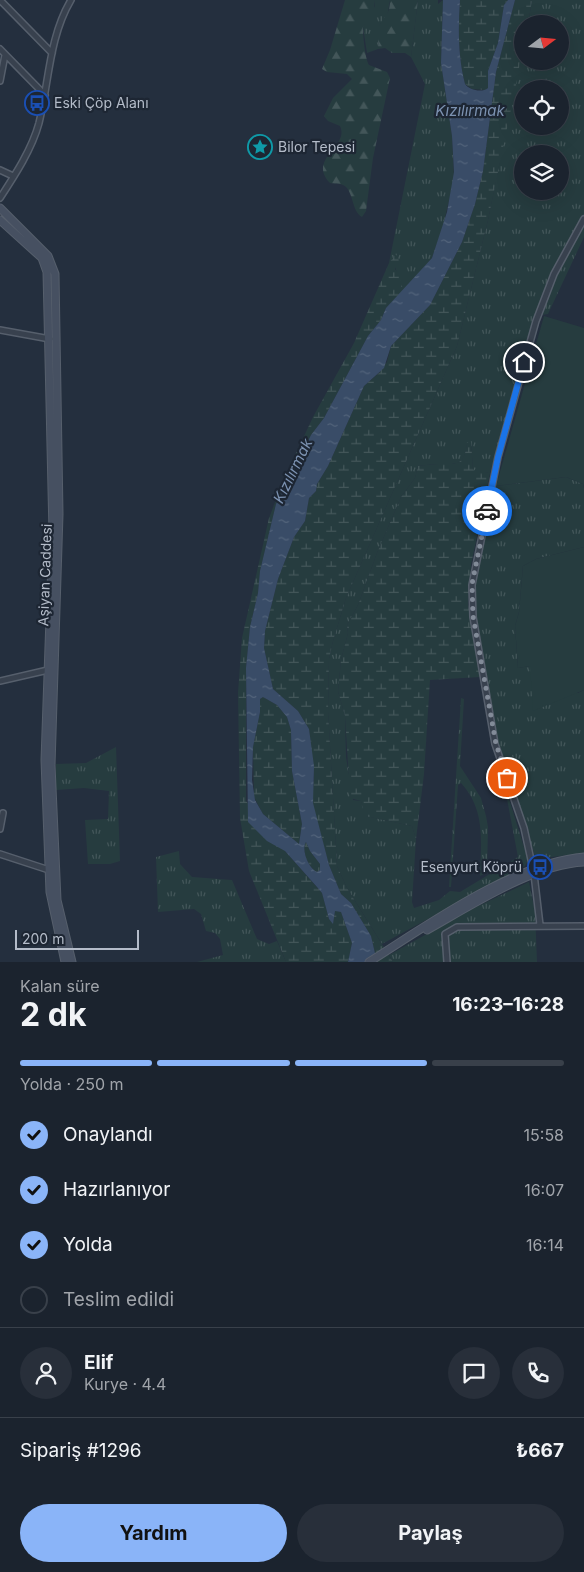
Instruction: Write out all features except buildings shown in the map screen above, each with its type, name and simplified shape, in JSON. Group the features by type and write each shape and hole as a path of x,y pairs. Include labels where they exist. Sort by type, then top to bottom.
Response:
{"street":[{"path":"0,198 28,150 36,131 62,14 71,0"},
{"path":"1,1 52,53"},
{"path":"0,49 45,95"},
{"path":"0,81 5,55"},
{"path":"0,170 13,176"},
{"name":"Aşiyan Caddesi","path":"0,208 48,256 55,274 59,533 51,765 57,900 72,962"},
{"path":"540,926 534,872 524,828 496,744 473,616 472,584 498,457 536,321 554,274 584,219"},
{"name":"Aşiyan Caddesi","path":"0,220 42,258 47,272 53,533 44,760 49,870 53,912 65,962"},
{"path":"0,331 50,339"},
{"path":"0,681 48,670"},
{"path":"0,829 3,813"},
{"path":"0,854 49,870"},
{"path":"368,962 458,907 552,862 584,857"},
{"path":"534,872 584,862"},
{"path":"447,962 444,934 457,926 584,926"},
{"path":"373,962 396,946"}],"green space":[{"path":"345,0 375,0 373,20 367,22 363,27 365,52 369,65 387,72 390,78 373,158 366,211 362,217 358,214 347,188 342,184 330,183 324,174 323,166 339,140 341,133 340,126 328,121 324,116 333,98 352,79 347,74 327,72 322,69 330,50"},
{"path":"375,0 390,0 387,17 380,24 378,49 367,53 363,27 375,6"},
{"path":"390,0 418,0 411,57 405,53 392,53 385,48 378,49 379,27 388,13"},
{"path":"418,0 438,0 438,4 443,0 441,63 452,136 454,179 443,226 432,258 403,291 394,257 389,263 425,84 411,57"},
{"path":"460,0 508,0 504,5 498,43 488,71 488,88 486,90 472,89 465,84 459,42"},
{"path":"515,0 532,0 530,15 514,15 514,70 519,70 517,80 514,80 514,94 488,220 457,346 346,598 329,659 328,711 337,866 347,888 393,962 377,962 371,936 351,903 341,894 329,865 312,803 314,776 309,729 298,711 273,689 264,648 265,631 278,579 294,537 305,521 309,498 316,491 317,484 328,466 364,386 379,373 387,362 391,346 430,305 462,242 475,204 483,171 496,72"},
{"path":"532,0 584,0 584,237 548,314 535,316 490,473 473,471 471,442 467,444 464,456 459,462 418,466 415,478 401,497 377,553 358,605 347,625 348,633 341,660 338,691 345,716 346,757 353,800 361,801 366,816 412,826 416,839 412,902 414,908 439,900 450,891 460,892 518,857 504,783 528,860 525,866 382,944 347,888 337,866 328,711 329,659 346,598 457,346 488,220 514,90 514,135 569,135 569,80 516,80 518,70 569,70 569,15 530,15"},
{"path":"396,254 399,260 395,269 400,276 403,291 386,308 381,320 368,336 324,418 311,435 276,504 260,571 258,593 250,627 246,668 246,801 285,851 322,893 329,919 333,923 335,911 341,912 352,943 348,962 286,962 249,871 240,818 238,693 242,638 269,518 285,477 313,417 354,343 389,263"},
{"path":"544,316 584,328 584,488 583,484 566,477 496,486"},
{"path":"471,441 473,470 490,473 471,565 468,604 480,677 430,680 424,774 416,839 412,826 365,816 361,801 350,798 345,716 338,691 341,660 348,633 347,625 358,605 377,553 401,497 415,478 418,466 459,462 464,456 467,443"},
{"path":"566,477 583,484 584,547 536,559 523,566 519,612 515,626 518,668 530,666 578,693 584,690 584,853 536,859 498,744 475,607 475,583 496,486"},
{"path":"584,547 584,690 533,711 530,666 518,668 515,626 519,612 523,566 536,559"},
{"path":"263,697 277,705 287,717 291,730 292,771 302,824 299,844 263,814 254,797 253,747 260,712 260,699"},
{"path":"461,698 464,699 460,766 481,798 486,816 488,827 487,872 480,876 481,839 478,815 475,804 461,783 458,785 451,887 449,887"},
{"path":"116,747 120,861 110,864 88,864 85,820 108,819 109,791 84,788 56,790 56,764 86,763"},
{"path":"306,842 320,864 320,870 317,872 311,867 306,858 304,849"},
{"path":"179,851 180,864 192,877 232,880 257,939 269,944 277,941 286,962 197,962 223,955 220,939 215,933 206,931 201,914 194,909 158,912 156,857"},
{"path":"529,882 535,912 537,962 393,962 389,955 472,909"}],"water":[{"name":"Kızılırmak","path":"443,0 460,0 459,42 465,84 469,88 476,90 488,88 488,71 498,43 504,5 508,0 515,0 496,72 483,171 475,204 462,242 430,305 391,346 384,368 364,386 328,466 317,484 316,491 309,498 305,521 294,537 278,579 265,631 264,648 273,689 298,711 309,729 314,766 313,803 329,865 341,894 351,903 371,936 377,962 348,962 352,943 341,912 335,911 333,924 329,919 322,893 285,851 267,841 248,822 246,668 250,627 258,593 260,571 276,504 311,435 324,418 368,336 381,320 386,308 432,258 447,212 454,172 452,136 441,63","holes":["263,697 277,705 287,717 291,730 292,771 302,824 299,844 263,814 255,800 252,780 253,747 260,712 260,699","306,842 320,864 320,870 317,872 311,867 306,858 304,849"]}],"way so far":[{"path":"487,511 472,584 473,616 496,744 507,778"}],"place":[{"name":"Eski Çöp Alanı","path":"37,103"},
{"name":"Bilor Tepesi","path":"260,147"},
{"name":"Esenyurt Köprü","path":"540,867"}],"route":[{"path":"487,511 498,457 524,362"}]}
